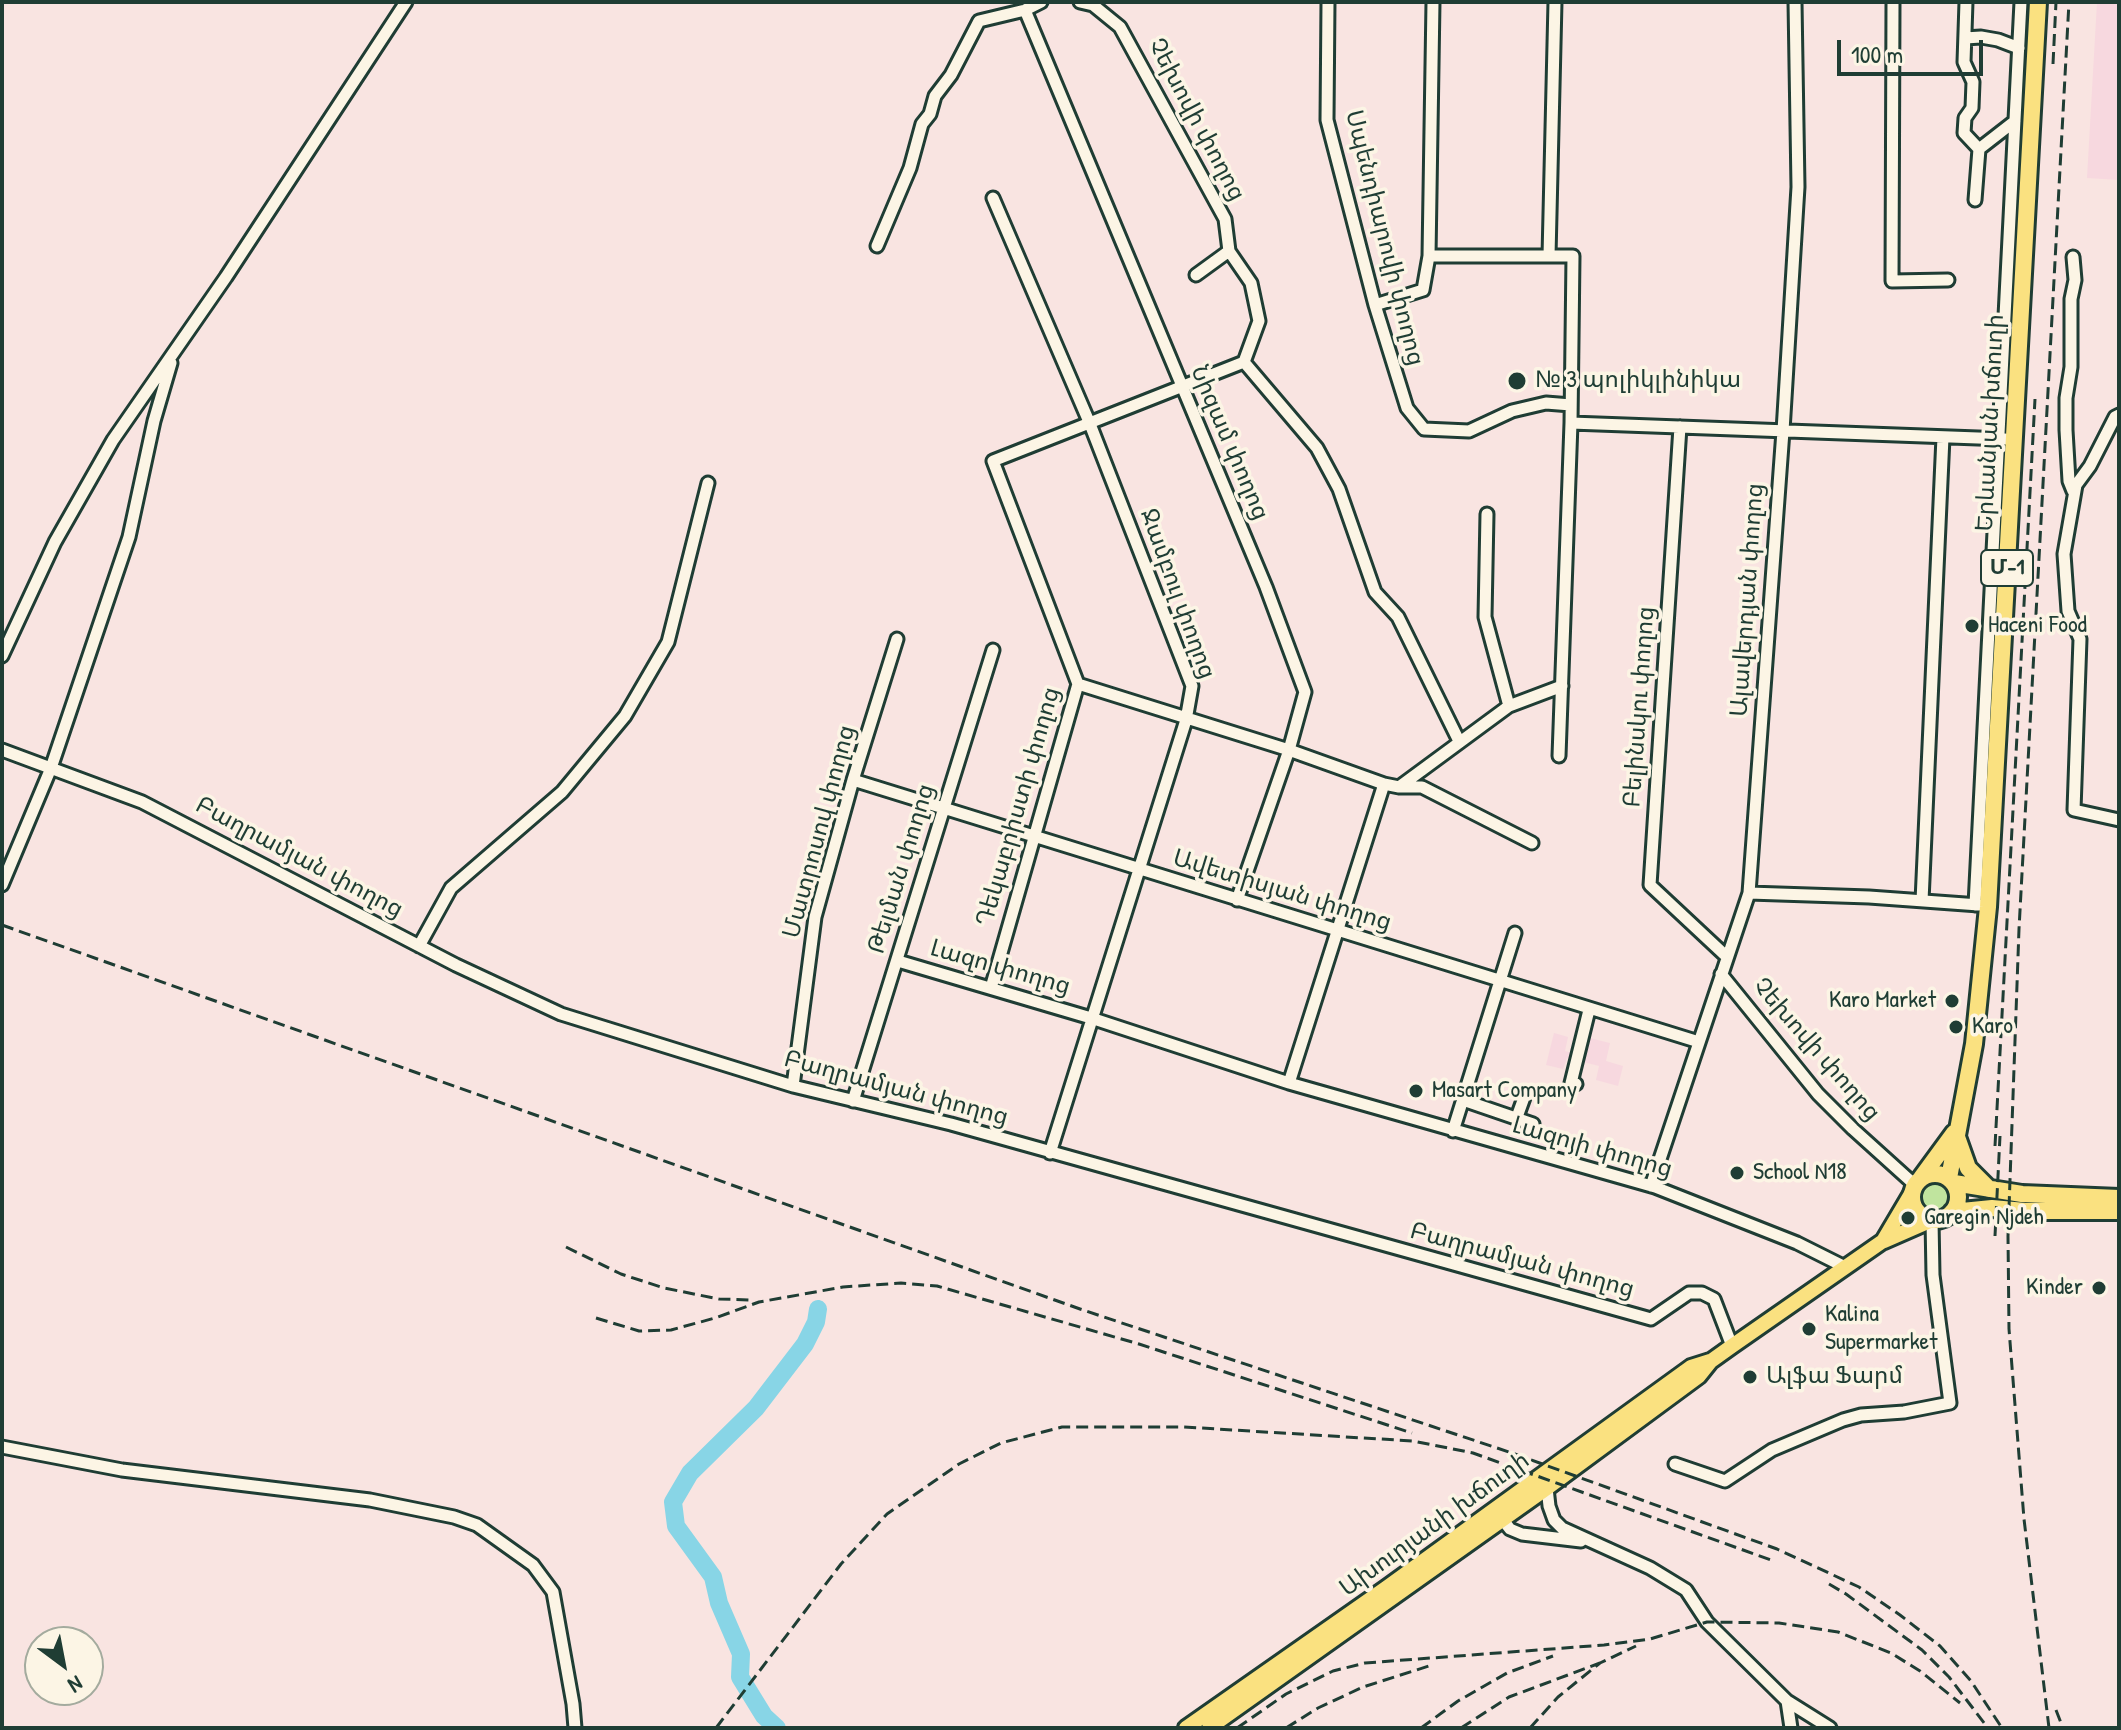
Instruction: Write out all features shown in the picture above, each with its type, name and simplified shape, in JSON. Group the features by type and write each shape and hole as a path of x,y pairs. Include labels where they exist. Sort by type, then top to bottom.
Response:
{"highway":[{"name":"Երևանյան խճուղի","path":"1951,1181 1955,1131 1974,1044 2006,439 2038,2"},
{"name":"Երևանյան խճուղի","path":"1916,1185 1955,1131"},
{"path":"1955,1131 1968,1168 1989,1189"},
{"path":"2119,1198 2022,1194 1951,1181 1934,1174 1916,1185 1914,1207 1918,1213 1932,1220 1940,1220 1952,1212 1992,1208 2119,1211"},
{"path":"1951,1181 1958,1198 1952,1212"}],"main road":[{"name":"Ախուրյանի խճուղի","path":"1186,1728 1499,1515 1547,1488 1699,1376 1711,1361 1883,1241 1916,1185"},
{"path":"1883,1241 1932,1220"},
{"name":"Ախուրյանի խճուղի","path":"1209,1728 1499,1515 1691,1367 1711,1361"}],"street":[{"path":"2,656 55,542 113,440 226,277 406,2"},
{"name":"Չեխովի փողոց","path":"1080,2 1093,5 1120,27 1225,219 1229,251 1251,283 1259,321 1244,362"},
{"name":"Սպենդիարովի փողոց","path":"1328,2 1327,120 1375,305 1407,408 1424,429 1469,431 1512,411 1546,403 1571,405"},
{"path":"1375,305 1423,290 1429,256 1433,2"},
{"path":"1549,256 1555,2"},
{"name":"Ալավերդյան փողոց","path":"1651,1186 1749,893 1798,187 1795,2"},
{"path":"1893,2 1892,281 1948,280"},
{"path":"1966,2 1964,62 1973,82 1972,108 1965,118 1964,133 1979,149 1975,200"},
{"path":"1571,423 2006,439 2021,2"},
{"path":"877,246 910,168 922,124 979,21 1033,5"},
{"name":"Նիզամ փողոց","path":"1033,5 1305,692 1289,750 1237,900"},
{"path":"1965,38 1981,37 2019,48"},
{"path":"1979,149 2015,121"},
{"name":"Ջամբուլ փողոց","path":"993,198 1090,424 1192,686 1186,720 1050,1153"},
{"path":"1196,275 1229,251"},
{"path":"1429,256 1573,256 1571,423 1559,756"},
{"path":"2073,257 2075,280 2071,299 2071,367 2066,398 2066,430 2069,481 2073,491"},
{"path":"2,885 51,768 129,537 154,421 174,350"},
{"path":"1090,424 1244,362 1317,448 1339,489 1375,592 1398,617 1459,741"},
{"path":"2119,415 2073,491 2064,554 2068,611 2080,639 2074,810 2119,820"},
{"name":"Դեկաբրիստի փողոց","path":"991,988 1078,684 993,461 1090,424"},
{"name":"Բելինսկու փողոց","path":"1680,427 1650,885 1727,957"},
{"path":"1922,901 1943,437"},
{"path":"419,946 451,888 562,792 625,716 668,642 708,483"},
{"path":"1487,514 1485,617 1509,706"},
{"name":"Մատրոսով փողոց","path":"793,1086 815,917 897,639"},
{"name":"Թելման փողոց","path":"853,1101 993,650"},
{"path":"1078,684 1289,750 1384,784 1422,787 1532,843"},
{"path":"1399,787 1509,706 1562,686"},
{"name":"Բաղրամյան փողոց","path":"2,750 142,802 419,946 561,1014 793,1086 951,1124 1651,1319 1689,1293 1702,1293 1714,1299 1732,1346"},
{"name":"Ավետիսյան փողոց","path":"853,780 1699,1042"},
{"path":"1289,1083 1384,784"},
{"path":"1749,893 1982,906"},
{"path":"1453,1131 1515,933"},
{"name":"Լազո փողոց","path":"898,961 1091,1018"},
{"name":"Չեխովի փողոց","path":"1721,974 1818,1094 1916,1185"},
{"path":"1576,1084 1571,1083 1589,1010"},
{"name":"Լազոյի փողոց","path":"1091,1018 1289,1083 1651,1186 1797,1243 1845,1267"},
{"path":"1517,1117 1526,1092"},
{"path":"1463,1100 1533,1124"},
{"path":"1675,1464 1725,1481 1772,1450 1843,1420 1950,1403 1933,1275 1932,1220"},
{"path":"2,1447 122,1470 370,1500 454,1517 477,1525 533,1565 553,1592 575,1728"},
{"path":"1547,1488 1554,1520 1562,1528 1650,1568 1686,1590 1707,1622 1787,1701 1830,1728"},
{"path":"1499,1515 1510,1529 1522,1534 1590,1542"},
{"path":"1787,1701 1791,1728"}],"shaded area":[{"path":"2097,2 2119,2 2119,180 2087,178"},
{"path":"1554,1033 1568,1037 1565,1051 1585,1056 1590,1038 1610,1043 1606,1061 1623,1066 1618,1086 1596,1080 1599,1066 1567,1058 1563,1069 1546,1065"}],"green space":[{"path":"1936,1183 1946,1187 1950,1197 1946,1207 1936,1211 1926,1207 1922,1197 1926,1187"}],"waterway":[{"path":"777,1728 764,1716 740,1677 741,1654 719,1603 713,1577 676,1526 673,1502 690,1473 756,1408 805,1344 816,1322 818,1309"}],"railway":[{"path":"2053,64 2056,2"},
{"path":"2049,1728 2024,1519 2009,1329 2008,1236 2019,929 2069,2"},
{"path":"1995,1146 2035,399"},
{"path":"2,925 1080,1309 1512,1453 1777,1549 1859,1587 1940,1646 1971,1681 2002,1728"},
{"path":"1995,1236 2000,1136"},
{"path":"566,1247 621,1274 664,1288 719,1299 752,1300"},
{"path":"596,1318 639,1331 671,1330 759,1302 843,1287 901,1283 937,1286 1139,1344 1412,1433"},
{"path":"716,1728 841,1564 887,1514 959,1464 1001,1443 1062,1427 1184,1427 1413,1441 1473,1453 1771,1560"},
{"path":"1829,1584 1922,1650 1949,1677 1988,1728"},
{"path":"1237,1728 1286,1694 1333,1671 1365,1663 1604,1645 1650,1639 1707,1622 1779,1623 1838,1632 1891,1653 1920,1671 1960,1703"},
{"path":"1530,1728 1558,1697 1600,1663 1636,1646"},
{"path":"1421,1728 1458,1701 1507,1673 1553,1656"},
{"path":"1461,1728 1509,1697 1600,1663"},
{"path":"1286,1728 1318,1708 1363,1687 1432,1665"},
{"path":"2056,1710 2063,1728"}],"place":[{"name":"№ 3 պոլիկլինիկա","path":"1517,381"},
{"name":"Haceni Food","path":"1972,626"},
{"name":"Karo Market","path":"1952,1001"},
{"name":"Karo","path":"1956,1027"},
{"name":"Masart Company","path":"1416,1091"},
{"name":"School N18","path":"1737,1173"},
{"name":"Garegin Njdeh","path":"1908,1218"},
{"name":"Kinder","path":"2099,1288"},
{"name":"Kalina Supermarket","path":"1809,1329"},
{"name":"Ալֆա Ֆարմ","path":"1750,1377"}]}
